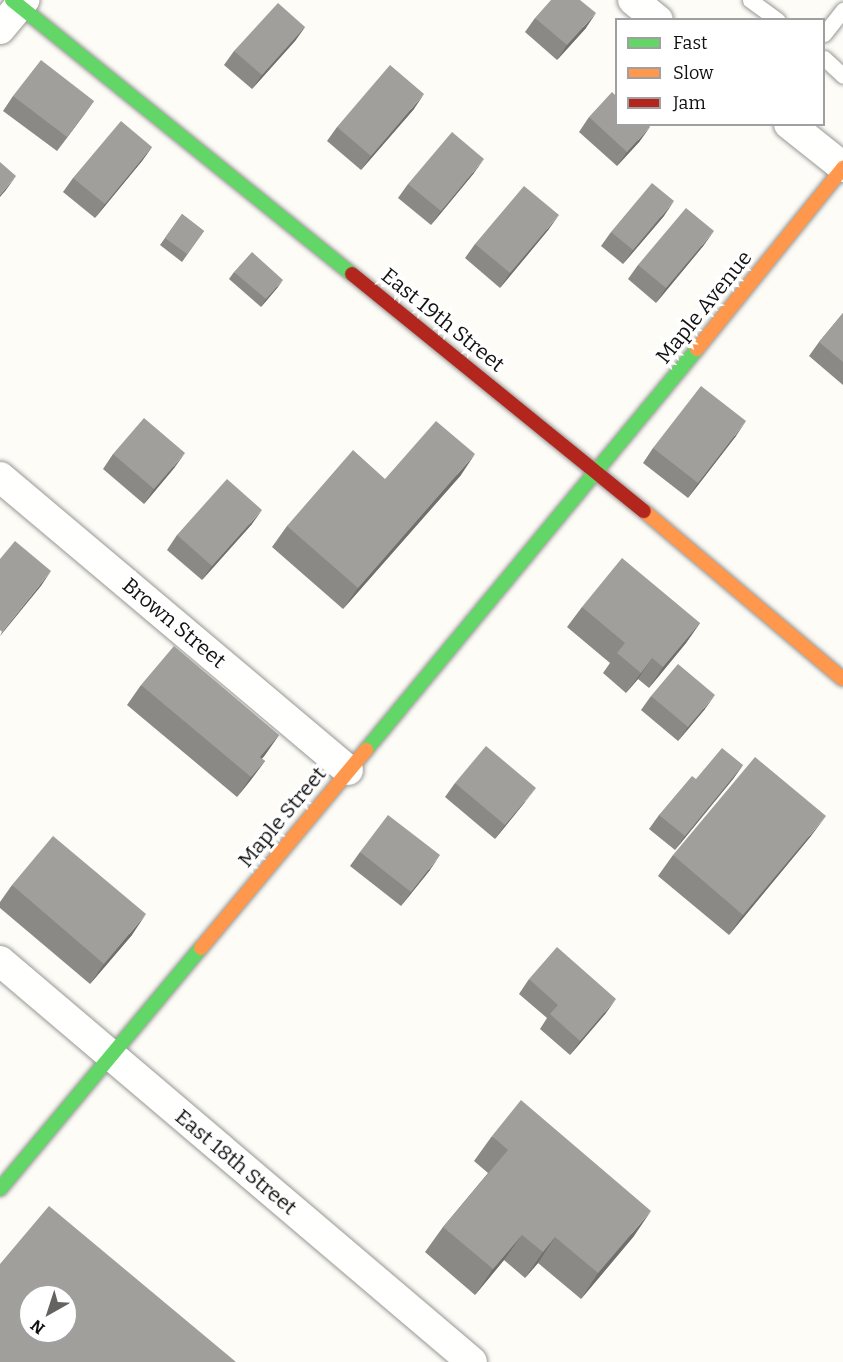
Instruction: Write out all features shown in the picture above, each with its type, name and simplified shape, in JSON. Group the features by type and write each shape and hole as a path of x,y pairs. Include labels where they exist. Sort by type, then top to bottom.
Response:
{"main road":[{"name":"East 19th Street","path":"18,2 598,472 843,679"},
{"name":"Maple Avenue","path":"598,472 843,167"},
{"name":"Maple Street","path":"0,1190 598,472"}],"street":[{"path":"633,0 656,18"},
{"path":"0,28 18,2"},
{"path":"792,126 843,167"},
{"name":"Brown Street","path":"0,477 348,770"},
{"name":"East 18th Street","path":"0,961 472,1362"}],"lane":[{"path":"750,0 775,18"},
{"path":"825,33 843,10"},
{"path":"825,59 843,76"}],"building":[{"path":"551,0 580,0 596,13 567,45 535,18"},
{"path":"278,3 305,27 262,75 234,51"},
{"path":"41,60 94,101 67,137 13,96"},
{"path":"390,65 424,94 371,156 337,127"},
{"path":"612,92 615,95 615,126 650,127 627,152 589,117"},
{"path":"121,121 152,147 105,204 73,178"},
{"path":"452,132 484,159 441,211 408,184"},
{"path":"0,162 16,176 0,195"},
{"path":"652,183 674,201 633,250 611,232"},
{"path":"524,186 559,215 510,273 475,244"},
{"path":"686,208 714,231 666,288 638,265"},
{"path":"182,214 204,231 187,254 165,238"},
{"path":"252,252 283,280 266,299 234,272"},
{"path":"843,313 843,362 819,342"},
{"path":"701,386 746,421 698,483 653,448"},
{"path":"144,418 185,453 154,489 113,454"},
{"path":"436,421 475,454 358,588 287,526 353,450 385,479"},
{"path":"227,479 262,510 212,566 177,535"},
{"path":"15,541 51,571 2,632 0,630 0,559"},
{"path":"622,558 700,623 663,667 652,658 641,673 617,653 625,643 582,607"},
{"path":"174,646 279,735 260,757 265,761 251,777 141,685"},
{"path":"678,664 715,695 688,727 651,696"},
{"path":"486,746 536,788 505,825 455,783"},
{"path":"722,748 743,765 685,836 659,815 692,776 696,779"},
{"path":"755,757 826,816 743,915 673,855"},
{"path":"388,815 440,855 411,892 360,852"},
{"path":"53,836 146,914 104,964 12,885"},
{"path":"557,947 616,999 580,1041 550,1014 558,1005 529,979"},
{"path":"521,1100 651,1211 598,1273 555,1237 543,1252 522,1235 493,1269 443,1227 508,1150 492,1136"},
{"path":"49,1206 236,1362 0,1362 0,1264"}],"traffic: fast":[{"path":"12,0 352,274"},
{"path":"366,750 697,349"},
{"path":"0,1189 201,948"}],"traffic: slow":[{"path":"697,349 843,168"},
{"path":"644,511 843,679"},
{"path":"201,948 366,750"}],"traffic: jam":[{"path":"352,274 644,511"}]}
